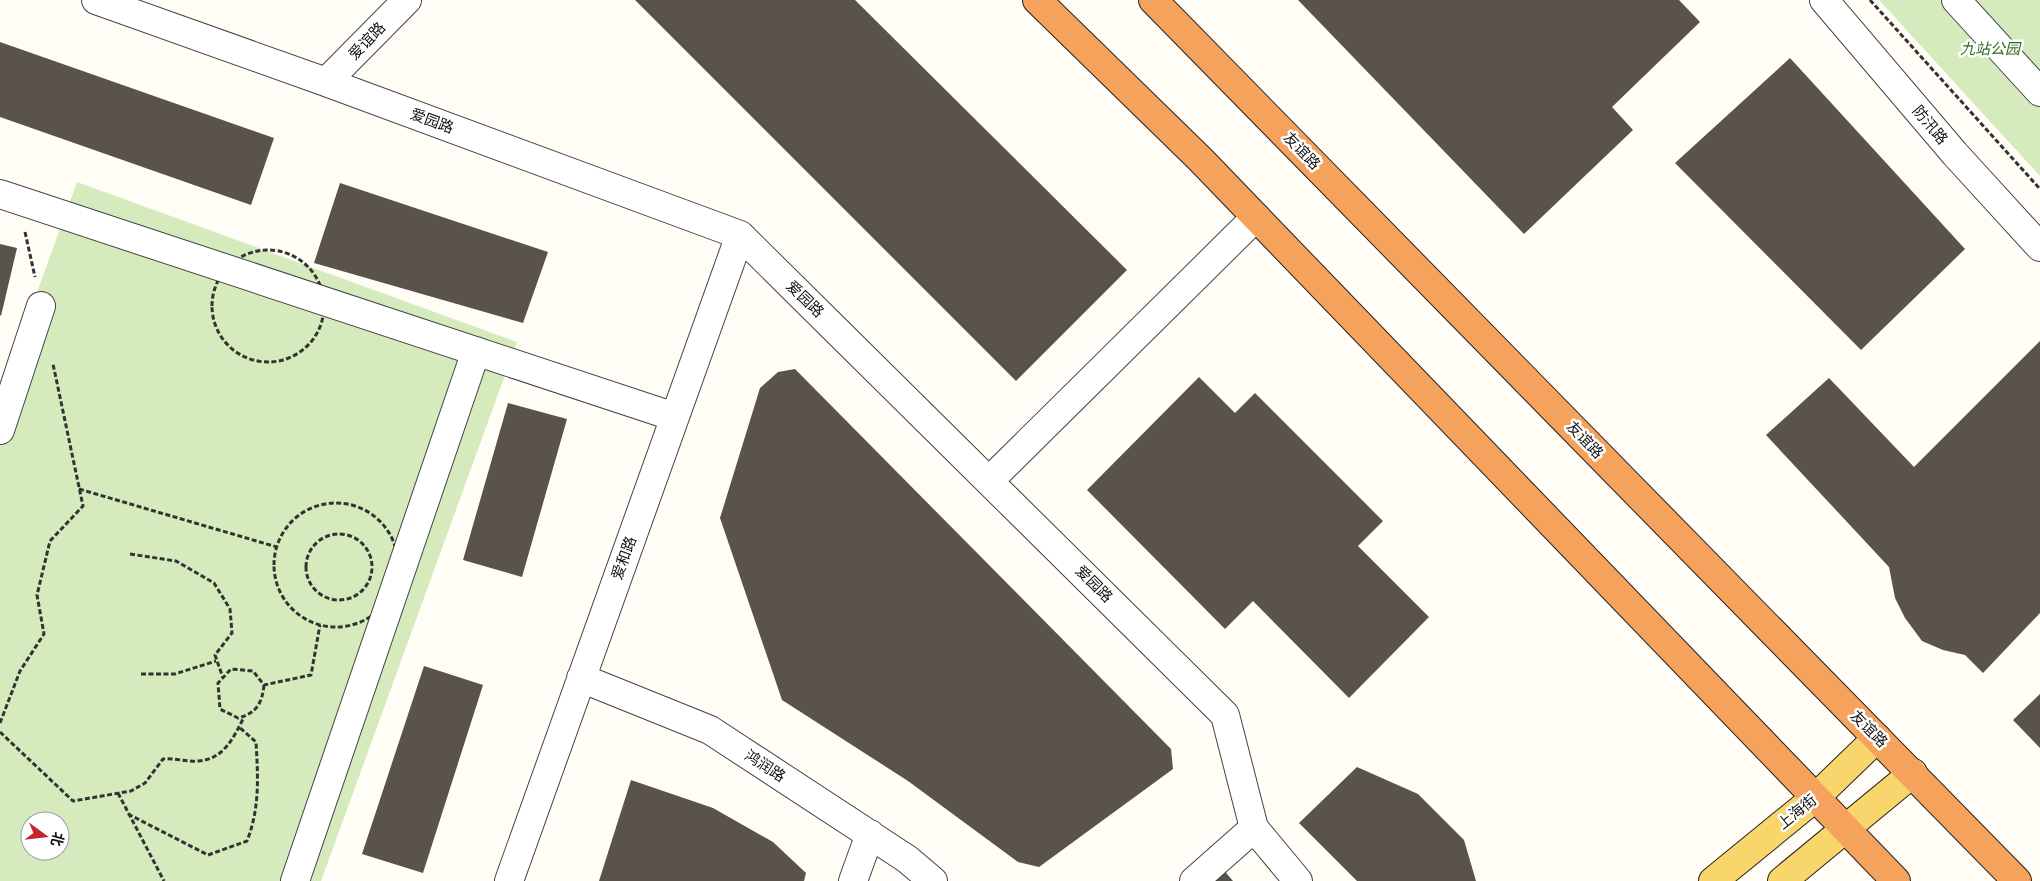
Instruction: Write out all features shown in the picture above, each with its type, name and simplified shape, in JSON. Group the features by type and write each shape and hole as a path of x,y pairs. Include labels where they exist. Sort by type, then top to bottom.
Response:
{"highway":[{"path":"1037,0 1201,160 1896,881"},
{"name":"友谊路","path":"1154,0 2017,881"}],"main road":[{"name":"上海街","path":"1713,881 1816,797 1877,738"},
{"path":"1782,881 1913,773"}],"street":[{"name":"爱园路","path":"96,0 326,82 740,235 990,480 1225,715 1254,828 1298,881"},
{"name":"爱谊路","path":"326,82 407,0"},
{"name":"防汛路","path":"1824,0 1954,154 2040,247"},
{"path":"1956,0 2040,92"},
{"path":"9,197 675,417"},
{"path":"990,480 1256,217"},
{"name":"爱和路","path":"510,881 740,235"},
{"path":"0,430 41,306"},
{"path":"295,881 397,576 476,351"},
{"name":"鸿润路","path":"581,678 710,730 907,859 933,881"},
{"path":"1194,881 1254,828"},
{"path":"853,881 870,834"}],"path":[{"path":"1870,0 2040,189"},
{"path":"9,197 41,306"},
{"path":"0,723 20,671 44,634 37,595 50,541 83,506 51,354"},
{"path":"79,489 277,547"},
{"path":"328,503 347,503 365,510 381,522 392,538 398,556 397,576 390,596 376,613 358,624 336,628 320,625 296,614 282,597 274,577 274,555 281,535 293,519 309,509 328,503"},
{"path":"332,534 352,536 361,541 372,558 370,579 365,588 356,596 345,600 323,596 314,589 308,579 305,568 307,556 313,546 321,538 332,534"},
{"path":"130,554 176,561 214,583 230,609 232,633 215,655 223,678"},
{"path":"264,685 311,675 320,625"},
{"path":"141,674 175,674 216,661"},
{"path":"231,669 253,671 264,685 263,700 253,713 238,718 220,709 218,684 231,669"},
{"path":"0,732 73,801 131,791 144,783 163,759 177,758 198,761 219,755 234,738 244,717"},
{"path":"128,814 208,855 247,841 255,820 258,782 256,742 239,728"},
{"path":"118,793 164,881"}],"green space":[{"name":"九站公园","path":"1879,0 2040,0 2040,176 1890,12"},
{"path":"77,182 517,342 321,881 0,881 0,394"}],"building":[{"path":"635,0 855,0 1127,270 1016,381"},
{"path":"1298,0 1679,0 1700,22 1612,107 1633,130 1524,234"},
{"path":"0,42 274,138 251,205 0,117"},
{"path":"1790,58 1965,249 1861,350 1675,163"},
{"path":"340,183 548,252 523,323 314,263"},
{"path":"0,244 17,248 1,316 0,315"},
{"path":"2040,341 2040,613 1983,673 1965,655 1943,650 1922,641 1905,618 1895,598 1889,567 1766,435 1829,378 1914,467"},
{"path":"795,369 1171,749 1173,769 1039,867 1018,862 908,781 782,700 720,518 760,388 778,372"},
{"path":"1199,377 1235,413 1255,393 1383,521 1358,546 1429,617 1349,698 1253,601 1225,629 1087,490"},
{"path":"508,403 567,419 522,577 463,560"},
{"path":"424,666 483,685 423,873 362,854"},
{"path":"2040,694 2040,748 2013,720"},
{"path":"1357,767 1418,794 1464,840 1476,881 1357,881 1299,823"},
{"path":"631,780 713,808 773,842 806,873 804,881 599,881"},
{"path":"1222,868 1233,881 1205,881"}]}
